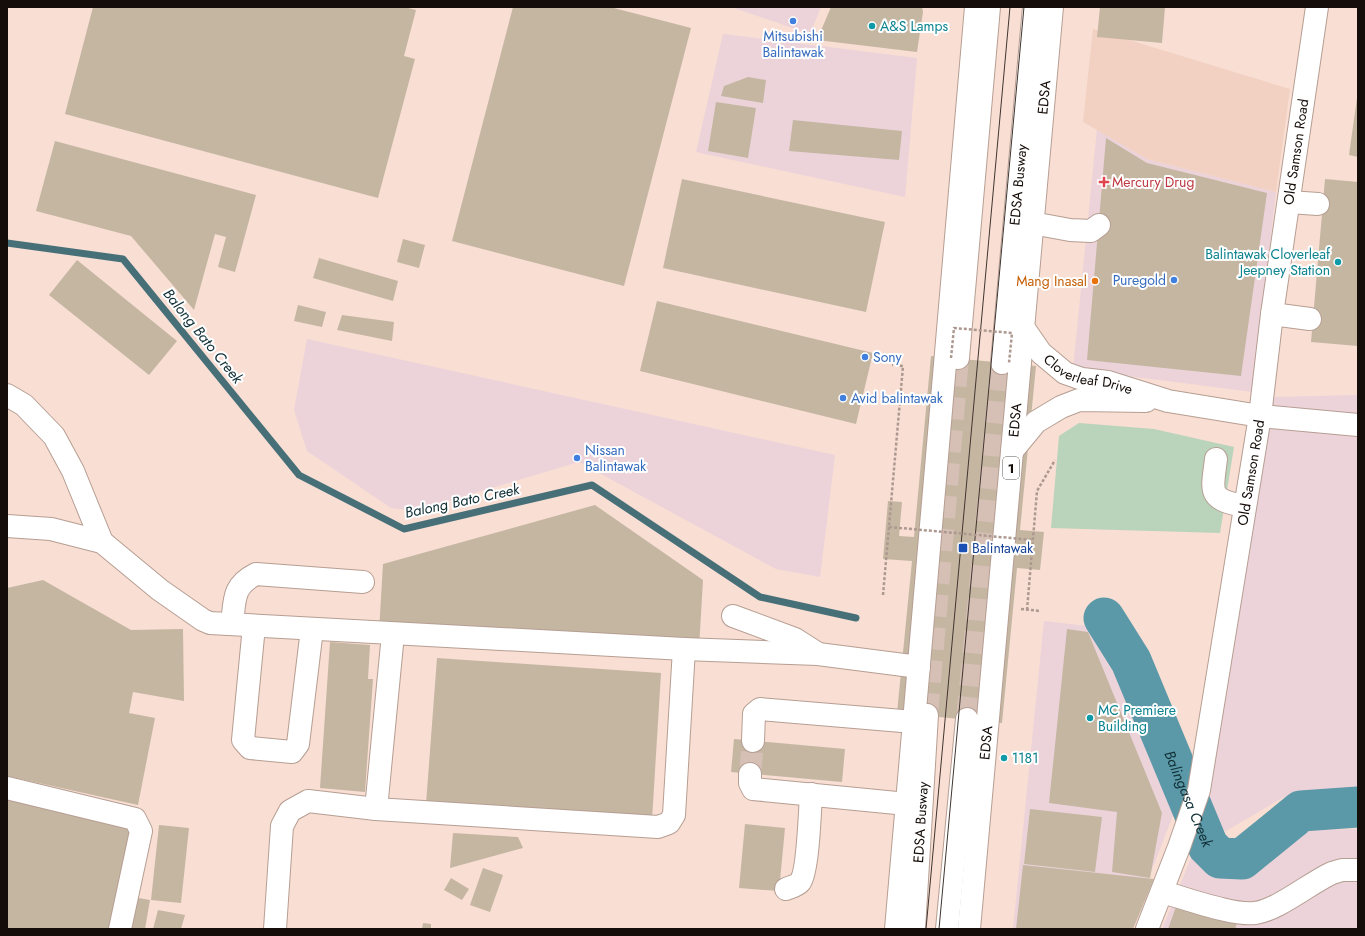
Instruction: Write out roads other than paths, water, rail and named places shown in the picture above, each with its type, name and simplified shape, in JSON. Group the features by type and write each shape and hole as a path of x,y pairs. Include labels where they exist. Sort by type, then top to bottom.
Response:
{"main road":[{"path":"896,929 907,804 921,719 918,667 976,7"},
{"path":"955,358 989,7"},
{"name":"EDSA Busway","path":"1006,363 1034,7"},
{"name":"EDSA","path":"969,929 1052,7"},
{"name":"Old Samson Road","path":"1147,929 1180,847 1199,790 1244,506 1260,416 1272,314 1318,7"},
{"path":"1289,202 1318,204"},
{"path":"1032,223 1070,230 1091,231 1099,225"},
{"path":"1272,314 1310,319"},
{"name":"Cloverleaf Drive","path":"1023,327 1041,353 1065,373 1082,379 1108,382 1168,401 1260,416 1358,425"},
{"path":"7,395 24,405 54,436 73,471 102,542"},
{"name":"Cloverleaf Drive","path":"1012,451 1036,422 1061,407 1079,400 1168,401"},
{"path":"1216,459 1213,491 1218,498 1227,503 1244,506"},
{"path":"7,526 51,529 102,542 160,590 203,620 210,623 684,649 818,654 918,667"},
{"path":"312,629 298,744 292,752 250,748 243,740 243,625 238,587 245,579 256,574 363,582"},
{"path":"733,616 795,639 818,654"},
{"path":"376,809 393,634"},
{"path":"276,929 282,826 290,811 308,802 376,809 658,827 669,823 674,815 684,649"},
{"path":"752,741 754,714 760,709 921,719"},
{"name":"EDSA Busway","path":"914,929 921,719"},
{"path":"947,929 968,719"},
{"path":"750,774 750,783 754,789 907,804"},
{"path":"7,788 135,819 141,831 120,929"},
{"path":"786,889 796,885 802,878 807,851 811,794"},
{"path":"1162,892 1238,912 1256,913 1270,908 1332,873 1342,870 1358,870"}],"waterway":[{"name":"Balong Bato Creek","path":"7,243 123,259 299,475 404,529 592,485 760,597 856,618"},
{"name":"Balingasa Creek","path":"1104,618 1131,661 1208,846 1220,858 1242,859 1301,811 1358,807"}],"tunnel":[{"path":"927,715 958,358"},
{"path":"967,719 1002,363"},
{"path":"750,774 753,741"}],"tram line":[{"path":"926,929 1010,7"},
{"path":"939,929 1024,7"}],"place":[{"name":"Mitsubishi Balintawak","path":"793,21"},
{"name":"A&S Lamps","path":"872,26"},
{"name":"Mercury Drug","path":"1104,182"},
{"name":"Balintawak Cloverleaf Jeepney Station","path":"1338,262"},
{"name":"Puregold","path":"1174,280"},
{"name":"Mang Inasal","path":"1095,281"},
{"name":"Sony","path":"865,357"},
{"name":"Avid balintawak","path":"843,398"},
{"name":"Nissan Balintawak","path":"577,458"},
{"name":"Balintawak","path":"963,548"},
{"name":"MC Premiere Building","path":"1090,718"},
{"name":"1181","path":"1004,758"}]}
